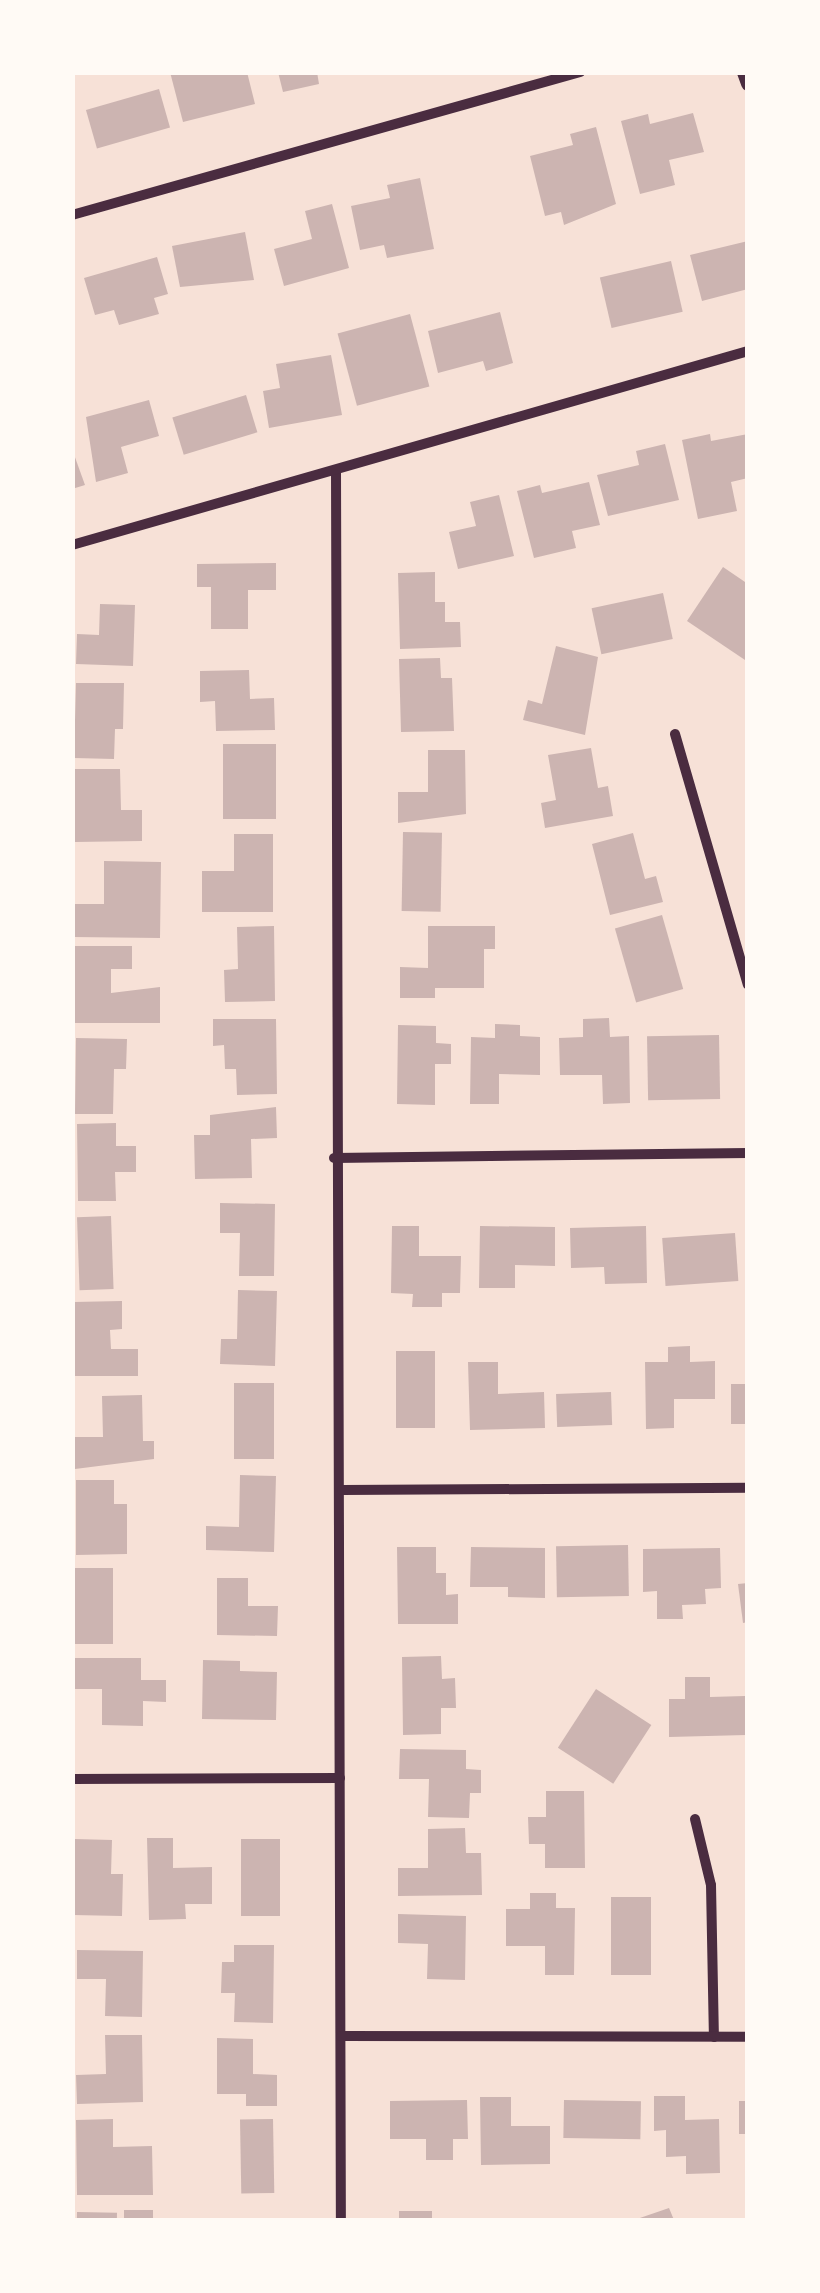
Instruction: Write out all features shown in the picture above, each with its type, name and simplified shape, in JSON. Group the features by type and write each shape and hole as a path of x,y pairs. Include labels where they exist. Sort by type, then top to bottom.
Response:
{"street":[{"path":"72,214 580,72"},
{"path":"744,72 748,82"},
{"path":"72,546 748,351"},
{"path":"336,470 334,1158 342,1490 341,2220"},
{"path":"675,734 748,985"},
{"path":"334,1158 748,1153"},
{"path":"342,1490 748,1488"},
{"path":"72,1779 340,1778"},
{"path":"695,1819 711,1885 714,2037"},
{"path":"340,2036 748,2037"}],"building":[{"path":"170,72 247,72 255,104 183,122"},
{"path":"278,72 317,72 319,84 283,92"},
{"path":"159,89 170,127 97,148 86,110"},
{"path":"693,113 704,152 669,160 675,185 640,194 621,121 648,114 650,124"},
{"path":"596,127 616,204 564,225 561,212 545,216 530,156 573,145 570,134"},
{"path":"420,178 434,249 387,258 384,245 360,250 351,206 390,198 387,185"},
{"path":"332,204 349,268 284,286 274,249 312,239 305,211"},
{"path":"245,232 254,280 180,287 172,246"},
{"path":"748,241 748,289 702,301 690,255"},
{"path":"157,257 168,294 154,298 159,314 119,325 114,310 95,315 84,278"},
{"path":"671,261 683,312 612,328 600,277"},
{"path":"500,312 513,363 486,371 483,361 438,373 428,331"},
{"path":"410,314 429,386 357,406 338,333"},
{"path":"331,355 342,415 269,428 263,391 280,388 276,364"},
{"path":"246,395 257,432 184,455 172,418"},
{"path":"149,400 159,436 121,447 128,473 96,482 86,417"},
{"path":"710,434 711,441 748,434 748,478 731,482 737,511 698,519 682,440"},
{"path":"665,444 679,500 608,516 597,475 639,465 636,451"},
{"path":"72,449 85,485 72,489"},
{"path":"589,482 600,525 572,531 576,548 534,558 517,491 540,485 542,493"},
{"path":"499,495 514,556 458,569 449,532 476,526 470,502"},
{"path":"276,563 276,590 248,590 248,629 211,629 211,587 197,587 197,564"},
{"path":"723,567 748,584 748,662 687,621"},
{"path":"435,572 435,602 445,602 445,622 460,622 461,647 400,649 398,573"},
{"path":"663,593 673,639 601,654 592,608"},
{"path":"100,604 135,605 133,666 76,664 77,634 99,635"},
{"path":"556,646 598,657 585,735 523,720 528,700 542,704"},
{"path":"440,658 441,678 452,678 454,731 401,732 399,659"},
{"path":"249,670 250,699 274,698 275,730 216,731 215,701 200,702 200,671"},
{"path":"76,683 124,683 123,729 115,729 114,759 74,758"},
{"path":"223,744 276,744 276,819 223,819"},
{"path":"591,748 598,788 608,786 613,816 545,828 541,803 556,800 548,755"},
{"path":"428,750 465,750 466,814 398,823 398,792 428,792"},
{"path":"74,769 120,769 121,810 142,810 142,841 75,842"},
{"path":"403,832 442,833 441,912 402,911"},
{"path":"633,833 645,879 656,876 663,902 610,915 592,844"},
{"path":"234,834 273,834 273,912 202,912 202,871 234,871"},
{"path":"104,861 161,862 160,938 73,937 73,904 104,904"},
{"path":"662,915 683,989 636,1003 615,929"},
{"path":"274,926 275,1001 225,1002 224,970 238,969 237,927"},
{"path":"428,926 495,926 495,949 484,949 484,988 435,988 435,998 400,998 400,967 428,968"},
{"path":"74,946 132,946 132,969 111,969 111,993 160,987 160,1023 74,1023"},
{"path":"609,1018 610,1037 629,1036 630,1103 603,1104 602,1075 560,1075 559,1038 583,1037 583,1019"},
{"path":"213,1019 276,1019 277,1094 237,1095 236,1069 225,1069 224,1045 213,1046"},
{"path":"495,1024 520,1025 520,1036 540,1037 540,1075 499,1074 499,1104 470,1104 471,1037 495,1038"},
{"path":"398,1025 436,1026 436,1043 451,1044 451,1064 435,1064 435,1105 397,1104"},
{"path":"719,1035 720,1099 648,1100 647,1036"},
{"path":"76,1038 127,1039 126,1069 114,1069 113,1114 75,1114"},
{"path":"276,1107 277,1138 251,1139 252,1178 195,1179 194,1135 210,1135 210,1115"},
{"path":"116,1123 116,1146 136,1146 136,1172 115,1172 116,1201 78,1201 77,1124"},
{"path":"220,1203 275,1204 274,1276 239,1276 240,1233 220,1233"},
{"path":"111,1216 114,1289 80,1290 77,1217"},
{"path":"392,1226 419,1226 419,1256 461,1256 460,1293 442,1293 442,1307 412,1307 413,1294 391,1293"},
{"path":"480,1226 555,1227 555,1266 515,1265 515,1288 479,1288"},
{"path":"646,1226 647,1283 605,1284 604,1267 571,1268 570,1228"},
{"path":"735,1233 738,1281 666,1286 662,1238"},
{"path":"238,1290 277,1291 275,1366 220,1364 221,1339 237,1339"},
{"path":"122,1301 122,1329 110,1330 111,1349 138,1349 138,1376 74,1376 74,1302"},
{"path":"690,1346 690,1362 715,1361 715,1399 674,1399 674,1428 646,1429 645,1362 668,1362 668,1347"},
{"path":"396,1351 435,1351 435,1428 396,1428"},
{"path":"468,1362 498,1362 498,1394 544,1392 545,1428 470,1430"},
{"path":"234,1383 274,1383 274,1459 234,1459"},
{"path":"731,1384 748,1384 748,1424 731,1424"},
{"path":"611,1392 612,1425 557,1427 556,1394"},
{"path":"142,1395 143,1441 154,1441 154,1459 75,1469 74,1437 103,1437 102,1396"},
{"path":"240,1475 276,1476 274,1552 206,1550 206,1526 239,1527"},
{"path":"76,1480 114,1480 114,1504 127,1504 127,1554 76,1555"},
{"path":"628,1545 629,1596 557,1597 556,1546"},
{"path":"397,1547 436,1547 436,1573 446,1573 446,1595 458,1594 458,1624 398,1624"},
{"path":"471,1547 545,1548 545,1598 508,1597 508,1587 470,1587"},
{"path":"720,1548 721,1588 705,1589 706,1604 682,1605 683,1619 657,1619 657,1591 643,1592 643,1549"},
{"path":"75,1568 113,1568 113,1644 75,1644"},
{"path":"217,1578 248,1578 248,1606 278,1606 277,1636 217,1635"},
{"path":"748,1583 748,1622 743,1623 738,1584"},
{"path":"441,1656 442,1679 455,1678 456,1708 441,1708 441,1734 403,1735 402,1657"},
{"path":"72,1658 141,1658 141,1680 166,1680 166,1702 143,1701 143,1726 102,1725 102,1689 72,1689"},
{"path":"203,1660 240,1661 240,1671 277,1672 276,1720 202,1719"},
{"path":"685,1677 710,1677 710,1697 745,1696 746,1735 669,1737 669,1699 685,1699"},
{"path":"596,1689 651,1725 613,1784 558,1748"},
{"path":"400,1749 466,1750 466,1769 481,1770 481,1793 470,1793 469,1818 428,1817 429,1779 399,1779"},
{"path":"546,1791 584,1791 585,1868 545,1868 545,1844 529,1844 528,1817 546,1817"},
{"path":"465,1828 466,1853 481,1853 482,1895 398,1896 398,1868 428,1868 428,1829"},
{"path":"147,1838 173,1838 173,1868 212,1867 212,1904 185,1904 186,1919 149,1920"},
{"path":"74,1839 112,1840 111,1874 123,1874 122,1916 73,1915"},
{"path":"241,1839 280,1839 280,1916 241,1916"},
{"path":"530,1893 556,1893 556,1908 575,1908 574,1975 545,1975 545,1946 506,1946 506,1909 530,1909"},
{"path":"611,1897 651,1897 651,1975 611,1975"},
{"path":"398,1914 466,1916 465,1980 427,1979 428,1944 398,1943"},
{"path":"234,1945 274,1945 273,2023 234,2022 235,1993 221,1993 222,1962 234,1962"},
{"path":"77,1950 143,1951 142,2017 105,2016 106,1979 77,1979"},
{"path":"105,2035 142,2035 143,2102 77,2104 76,2075 106,2074"},
{"path":"217,2038 253,2039 253,2074 277,2075 277,2106 246,2106 246,2094 217,2094"},
{"path":"654,2096 685,2096 685,2120 719,2119 720,2173 686,2174 686,2156 666,2157 666,2130 654,2131"},
{"path":"480,2097 511,2097 511,2126 550,2126 550,2164 481,2165"},
{"path":"467,2100 468,2139 453,2139 453,2160 426,2160 426,2139 390,2139 390,2101"},
{"path":"564,2100 641,2101 640,2139 563,2138"},
{"path":"739,2101 748,2101 748,2134 739,2134"},
{"path":"113,2119 113,2147 152,2146 153,2195 77,2195 76,2120"},
{"path":"273,2119 274,2193 241,2194 240,2120"},
{"path":"669,2208 674,2220 634,2220"},
{"path":"124,2210 153,2210 153,2220 124,2220"},
{"path":"399,2211 432,2211 432,2220 399,2220"},
{"path":"77,2212 117,2213 117,2220 77,2220"}]}
